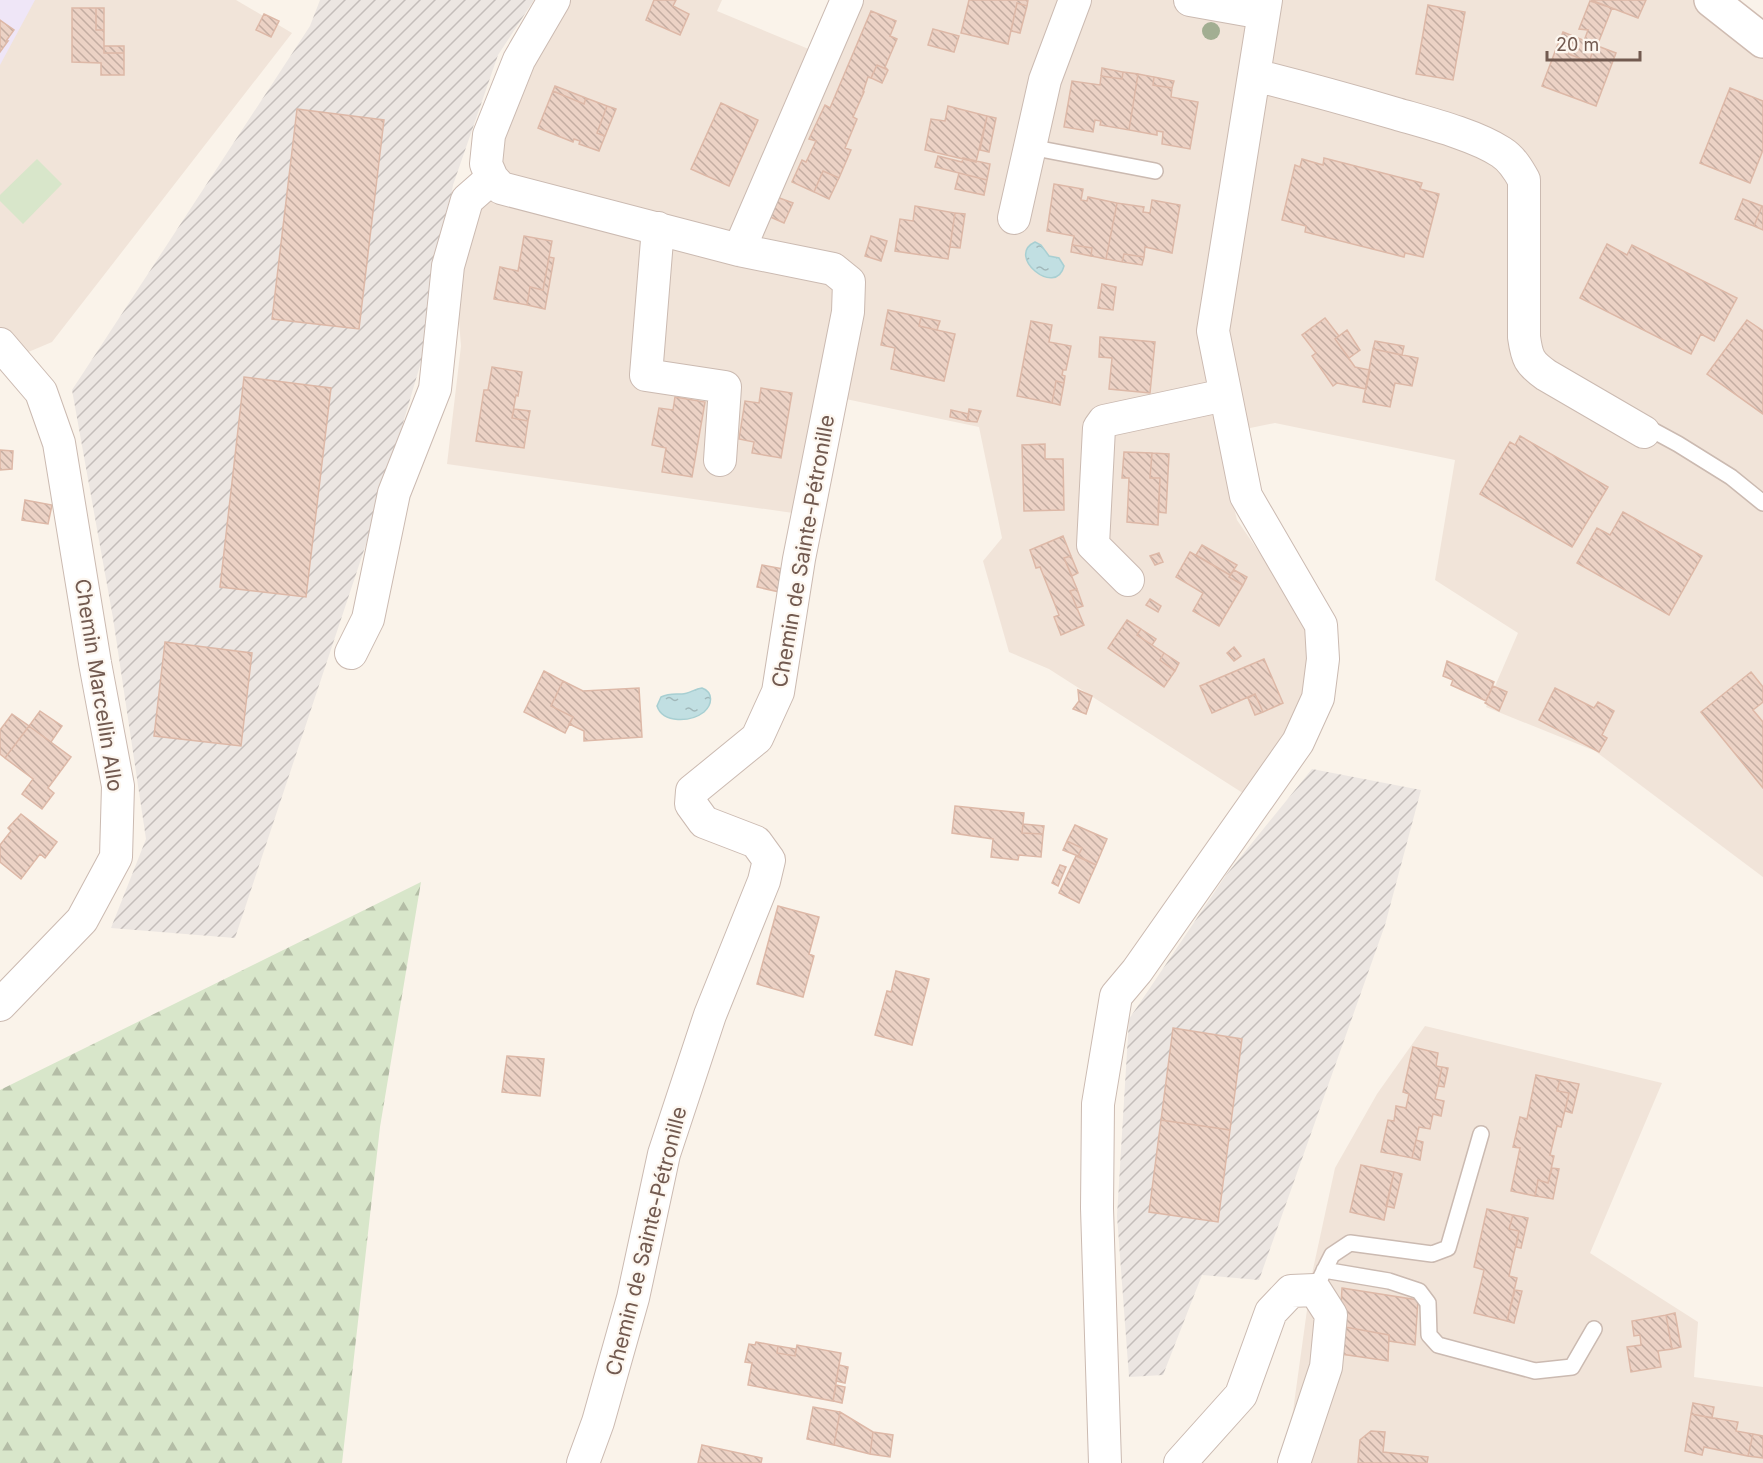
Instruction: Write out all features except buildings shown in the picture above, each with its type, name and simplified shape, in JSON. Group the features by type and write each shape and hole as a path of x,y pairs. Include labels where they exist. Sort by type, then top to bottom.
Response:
{"main road":[{"path":"1711,0 1763,41"}],"street":[{"path":"351,653 368,619 394,493 435,389 448,266 467,200 492,178 486,164 489,135 519,60 554,0"},
{"path":"739,250 847,0"},
{"path":"1014,218 1045,80 1075,0"},
{"path":"1106,1463 1097,1208 1098,1104 1116,996 1137,971 1298,742 1318,698 1323,660 1321,625 1246,496 1213,331 1264,7 1190,0"},
{"path":"1254,75 1429,123 1472,138 1502,152 1516,165 1524,180 1524,337 1526,352 1534,367 1644,432"},
{"name":"Chemin de Sainte-Pétronille","path":"492,178 501,188 739,250 833,269 849,282 848,312 799,559 778,692 757,738 692,792 690,804 704,822 756,842 769,860 764,881 710,1015 664,1154 633,1298 598,1422 583,1463"},
{"path":"658,228 646,375 725,387 720,460"},
{"name":"Chemin Marcellin Allo","path":"0,344 41,392 59,443 95,663 118,786 116,856 107,875 82,920 0,1005"},
{"path":"1128,580 1092,545 1099,428 1104,420 1225,395"},
{"path":"1180,1463 1241,1395 1271,1312 1291,1291 1320,1280 1331,1315 1326,1367 1294,1463"}],"lane":[{"path":"1030,147 1155,171"},
{"path":"1644,432 1654,431 1678,444 1731,477 1763,503"},
{"path":"1481,1134 1448,1248 1432,1254 1350,1244 1332,1255 1320,1280 1389,1281 1419,1291 1428,1303 1429,1335 1438,1345 1535,1371 1572,1367 1594,1329"}],"shaded area":[{"path":"0,0 236,0 292,33 52,342 0,364"},
{"path":"0,0 35,0 0,65"},
{"path":"320,0 534,0 498,55 453,185 426,345 378,508 235,938 111,928 146,839 113,618 72,390 310,26"},
{"path":"569,0 722,0 717,11 811,50 835,0 1737,0 1763,21 1763,877 1595,751 1486,707 1518,633 1435,580 1455,460 1275,423 1221,434 1228,483 1237,520 1319,642 1315,692 1249,797 1049,669 1009,652 983,561 1002,538 979,427 841,398 800,514 447,464 461,346 455,270 509,108"},
{"path":"1312,769 1421,790 1385,925 1259,1280 1202,1275 1163,1375 1129,1377 1117,1216 1129,1019 1226,875"},
{"path":"1425,1026 1662,1083 1590,1253 1698,1322 1694,1377 1763,1387 1763,1463 1280,1463 1293,1411 1312,1274 1335,1168 1377,1094"}],"green space":[{"path":"37,159 62,184 23,224 0,201 0,195"},
{"path":"421,882 380,1127 342,1463 0,1463 0,1090"}],"water":[{"path":"1035,242 1041,245 1049,256 1059,258 1064,266 1059,275 1052,278 1043,276 1029,264 1026,256 1027,248"},
{"path":"702,688 710,695 710,702 704,712 692,718 678,720 665,716 657,706 661,697 685,694"}]}
